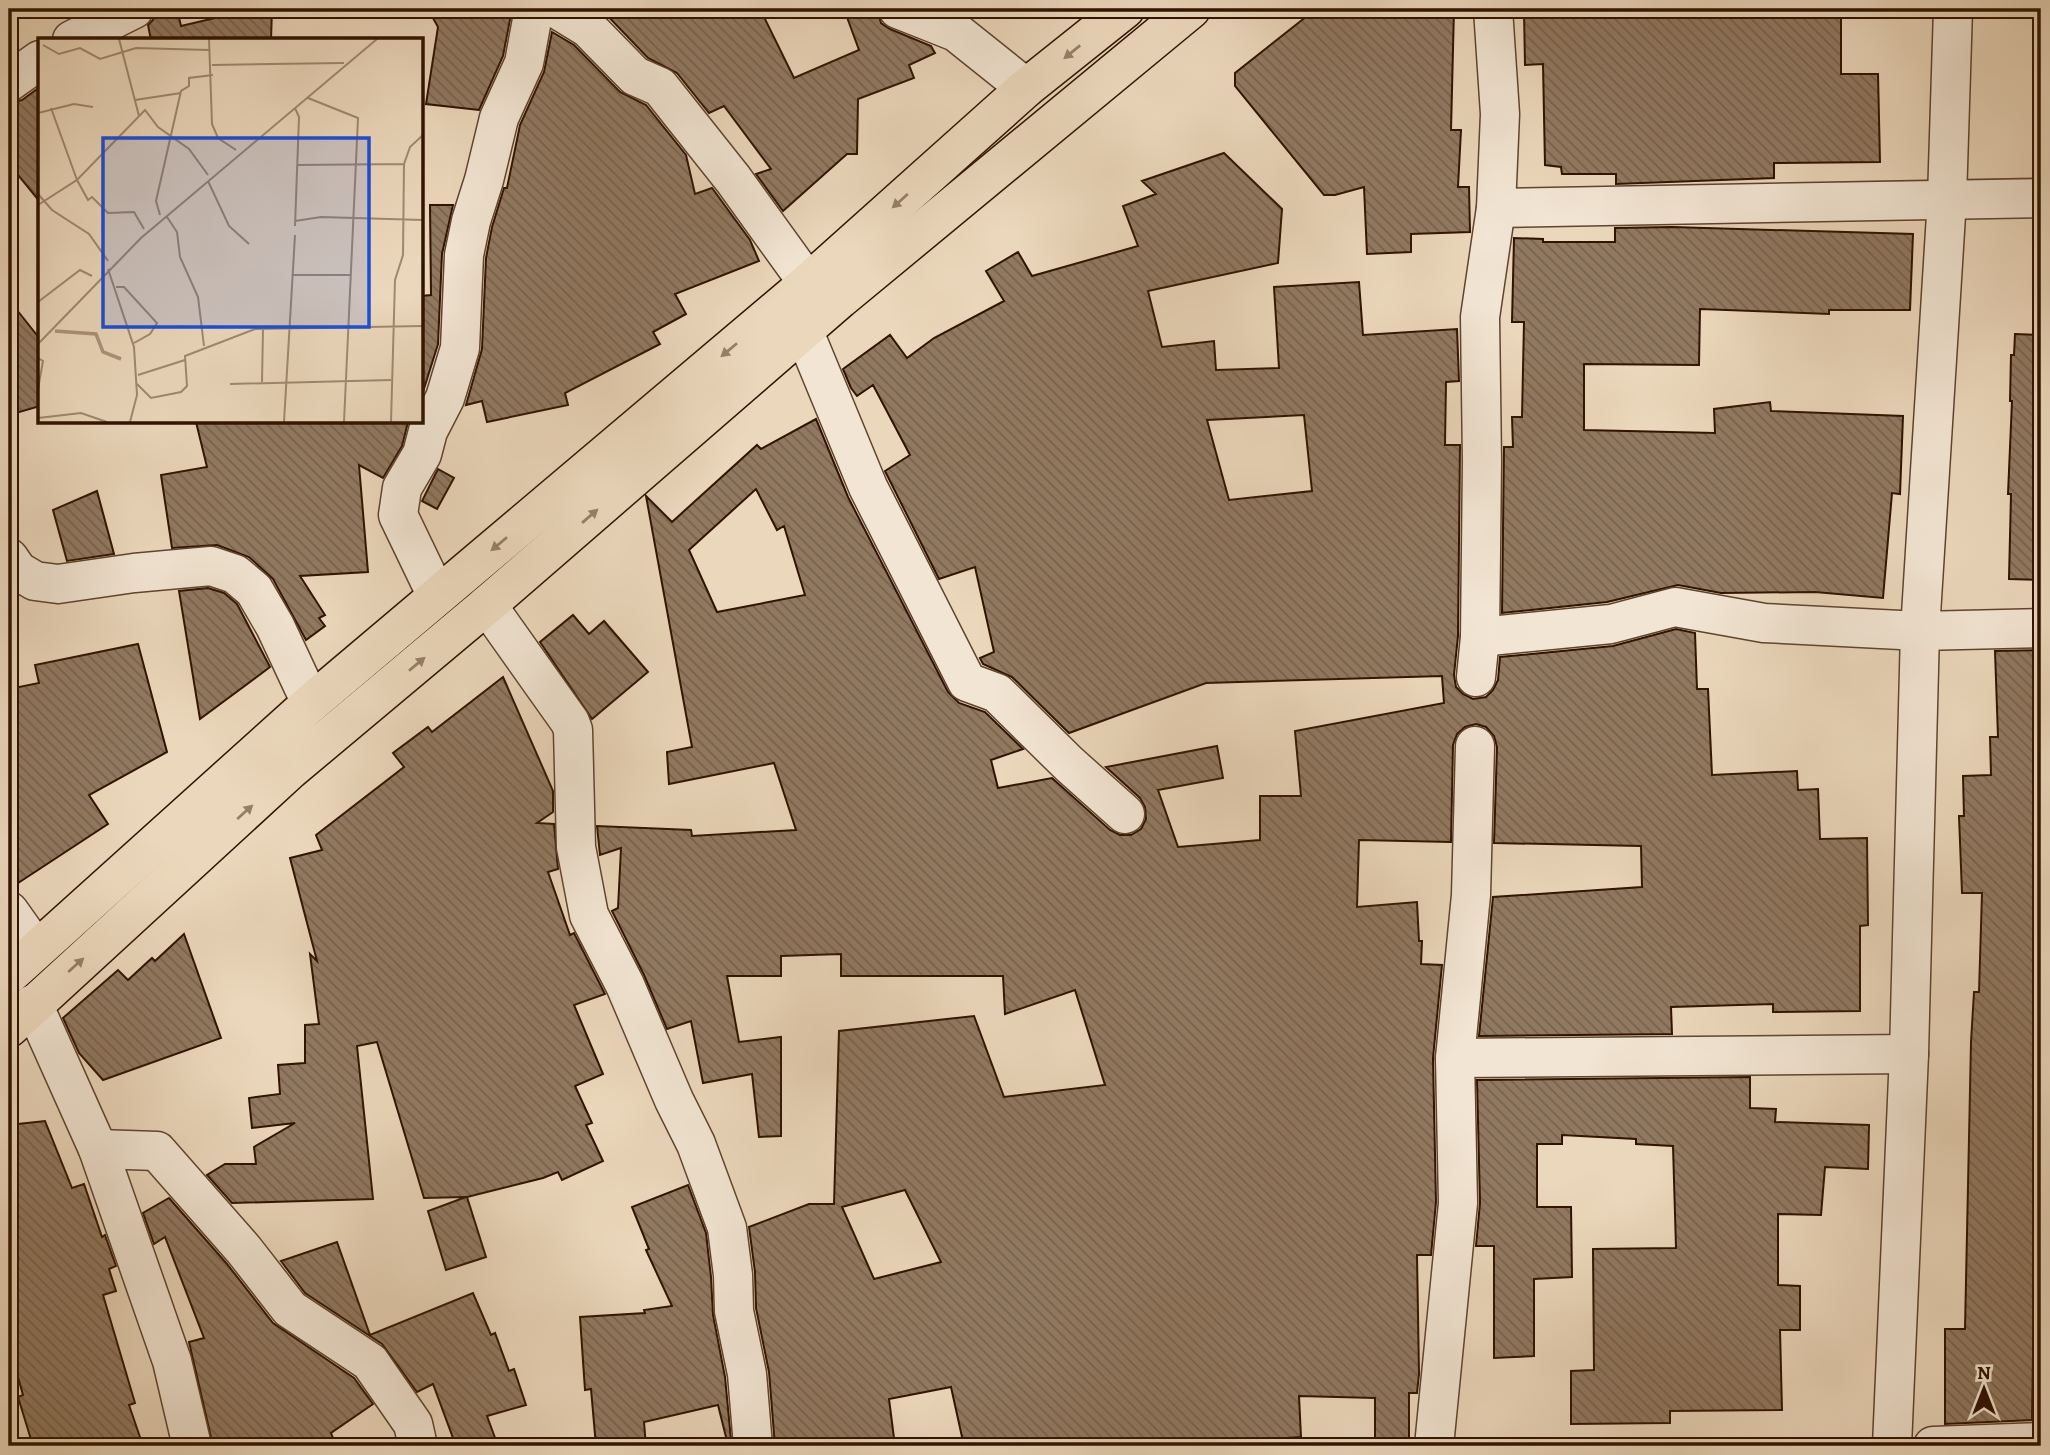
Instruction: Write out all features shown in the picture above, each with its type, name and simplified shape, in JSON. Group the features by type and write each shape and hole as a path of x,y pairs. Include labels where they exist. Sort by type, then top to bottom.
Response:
{"highway":[{"path":"9,975 311,703 808,283 1026,88 1125,9"},
{"path":"21,1016 290,770 487,606 840,299 1191,9"}],"street":[{"path":"76,38 134,9"},
{"path":"437,596 398,515 402,488 422,454 428,431 445,398 460,348 464,255 471,221 499,118 524,63 534,9"},
{"path":"556,9 588,28 635,76 660,87 733,179 808,283"},
{"path":"898,9 956,32 1026,88"},
{"path":"1476,677 1480,637 1482,462 1480,317 1496,208 1500,114 1493,9"},
{"path":"1892,1446 1909,1054 1920,631 1947,199 1953,9"},
{"path":"9,82 38,61"},
{"path":"1496,208 2041,198"},
{"path":"804,332 868,487 967,682 997,694 1125,814"},
{"path":"9,558 19,571 35,581 58,584 211,566 235,574 254,590 275,626 311,703"},
{"path":"487,606 573,730 576,847 589,915 625,985 674,1100 696,1144 727,1228 734,1311 747,1374 753,1446"},
{"path":"1480,637 1611,624 1675,607 1765,622 1920,631 2041,628"},
{"path":"1434,1446 1458,1203 1455,1058 1471,895 1475,746"},
{"path":"9,911 36,949"},
{"path":"21,1016 98,1149 172,1361 192,1446"},
{"path":"1455,1058 1909,1054"},
{"path":"98,1149 157,1151 244,1250 290,1309 370,1362 413,1424 418,1446"},
{"path":"1933,1446 2041,1442"}],"building":[{"path":"156,9 177,9 181,26 253,9 272,9 271,38 151,38 148,25 153,20"},
{"path":"428,9 512,9 503,56 479,110 426,104 438,27"},
{"path":"601,9 760,9 794,78 859,50 844,9 877,9 881,23 931,46 935,53 909,65 914,78 858,99 857,154 847,154 783,211 756,174 771,169 724,106 709,113 677,73 648,58"},
{"path":"1316,9 1454,9 1451,130 1461,130 1458,187 1469,187 1470,232 1411,234 1411,252 1367,254 1364,187 1335,195 1324,195 1235,86 1235,73"},
{"path":"1841,9 1841,74 1878,74 1880,162 1774,163 1774,178 1616,184 1616,174 1562,174 1561,167 1545,165 1543,64 1525,65 1524,12"},
{"path":"552,32 574,45 620,92 646,105 686,155 695,194 712,188 750,240 759,261 675,294 686,314 653,332 660,344 565,393 568,405 487,422 482,401 466,405 482,349 486,258 492,227 504,188 507,188 520,125 544,72"},
{"path":"38,88 38,200 9,164 9,103 22,100"},
{"path":"1224,153 1282,209 1278,263 1148,291 1162,347 1214,341 1216,370 1279,368 1274,287 1359,282 1363,335 1457,329 1459,381 1446,382 1445,445 1460,445 1458,636 1454,675 1456,687 1473,699 1486,697 1498,680 1500,657 1613,646 1676,629 1695,633 1697,689 1708,689 1712,775 1797,771 1798,790 1818,789 1820,839 1867,838 1868,925 1860,926 1860,1011 1773,1012 1773,1004 1671,1007 1672,1034 1479,1036 1493,897 1642,887 1641,846 1494,843 1497,747 1494,736 1486,727 1476,724 1465,727 1457,734 1453,745 1451,842 1359,840 1357,907 1417,902 1419,941 1422,941 1421,964 1442,965 1433,1058 1436,1202 1431,1255 1417,1255 1419,1374 1417,1393 1409,1393 1409,1439 1375,1439 1375,1398 1299,1396 1301,1437 1247,1441 1247,1446 1196,1446 1196,1441 1159,1446 964,1446 951,1387 889,1399 895,1446 775,1446 769,1372 756,1308 755,1272 749,1227 809,1204 834,1204 839,1031 974,1016 1004,1097 1105,1085 1075,990 1005,1014 1003,976 841,976 841,954 781,956 781,976 727,976 739,1042 781,1037 781,1136 759,1137 752,1074 703,1083 691,1021 667,1029 612,911 618,908 621,848 600,855 597,826 691,830 692,836 796,830 774,763 669,784 667,752 692,747 646,496 672,522 757,445 761,449 816,419 848,497 948,692 959,703 985,712 1023,749 991,760 998,788 1052,778 1110,830 1120,835 1131,835 1141,829 1146,819 1145,807 1140,798 1106,767 1217,746 1223,778 1158,790 1178,847 1260,840 1260,796 1301,796 1295,731 1444,703 1442,676 1206,683 1069,733 1012,677 983,664 980,658 994,652 975,567 939,579 885,471 910,455 873,385 857,396 843,369 890,335 907,358 934,338 1004,301 986,271 1018,252 1032,276 1138,246 1123,206 1156,194 1142,181","holes":["1304,415 1312,491 1229,500 1207,420","756,489 777,530 784,526 805,595 717,612 689,550","905,1190 941,1262 874,1279 842,1207"]},
{"path":"430,205 453,205 442,254 438,344 424,389 424,296 431,295"},
{"path":"1672,227 1913,234 1910,310 1829,310 1829,314 1700,309 1699,365 1584,364 1584,430 1715,433 1714,409 1770,402 1771,411 1903,416 1900,494 1892,493 1883,598 1815,592 1721,593 1678,585 1607,602 1502,613 1504,447 1513,447 1512,417 1522,417 1524,322 1512,322 1514,238 1543,239 1543,242 1615,242 1615,228"},
{"path":"9,300 38,336 38,407 9,415"},
{"path":"2015,334 2041,335 2041,580 2009,579 2011,355 2014,355"},
{"path":"196,424 408,424 402,446 383,478 359,465 368,572 300,576 325,615 319,618 325,626 306,640 273,579 249,557 217,545 172,548 161,475 207,467"},
{"path":"438,469 454,478 437,509 422,501"},
{"path":"97,491 114,554 67,561 53,510"},
{"path":"208,588 224,593 237,604 270,667 200,719 179,591"},
{"path":"573,615 589,634 604,621 648,672 592,719 540,642"},
{"path":"138,644 167,752 89,795 108,824 9,889 9,689 39,683 35,665"},
{"path":"2041,650 2041,1289 2034,1290 2032,1420 1945,1424 1945,1329 1965,1329 1971,1042 1974,992 1979,992 1982,893 1962,893 1959,816 1964,816 1963,776 1991,775 1990,737 1998,737 1995,651"},
{"path":"503,677 553,791 553,812 537,823 554,824 558,869 548,872 570,935 574,933 605,994 574,1005 603,1074 575,1086 592,1123 586,1125 603,1161 562,1180 558,1172 467,1197 486,1257 446,1270 428,1211 466,1197 424,1198 377,1042 357,1046 373,1199 232,1203 207,1175 225,1164 256,1164 254,1147 295,1123 252,1128 249,1098 280,1094 278,1065 305,1063 305,1025 319,1024 310,954 317,961 290,858 322,850 316,835 404,767 393,753 428,727 432,732"},
{"path":"184,934 221,1038 103,1080 79,1053 63,1018 118,970 128,980 152,958 155,961"},
{"path":"1750,1077 1750,1108 1776,1109 1775,1122 1869,1125 1868,1169 1825,1167 1821,1215 1778,1214 1778,1285 1800,1286 1800,1330 1780,1330 1782,1410 1670,1411 1670,1423 1571,1424 1571,1371 1594,1370 1593,1249 1676,1248 1673,1146 1636,1144 1636,1139 1562,1135 1562,1144 1537,1144 1537,1207 1571,1207 1572,1277 1534,1279 1534,1356 1494,1358 1494,1246 1476,1246 1480,1203 1477,1080"},
{"path":"45,1121 72,1188 84,1184 102,1237 105,1235 116,1266 109,1269 116,1291 103,1295 135,1403 129,1405 141,1440 123,1446 33,1446 18,1397 23,1395 9,1345 9,1125"},
{"path":"688,1185 706,1233 713,1315 725,1377 731,1440 727,1441 718,1405 644,1422 646,1446 596,1446 591,1389 585,1390 580,1317 645,1313 644,1310 672,1306 646,1250 649,1249 632,1207"},
{"path":"169,1198 227,1264 273,1323 354,1378 373,1404 331,1433 336,1446 213,1446 189,1342 204,1338 165,1237 154,1244 143,1213"},
{"path":"337,1242 370,1335 473,1293 491,1335 495,1333 509,1371 514,1369 526,1405 487,1416 498,1446 456,1446 433,1384 417,1392 382,1344 305,1293 281,1261"}]}
